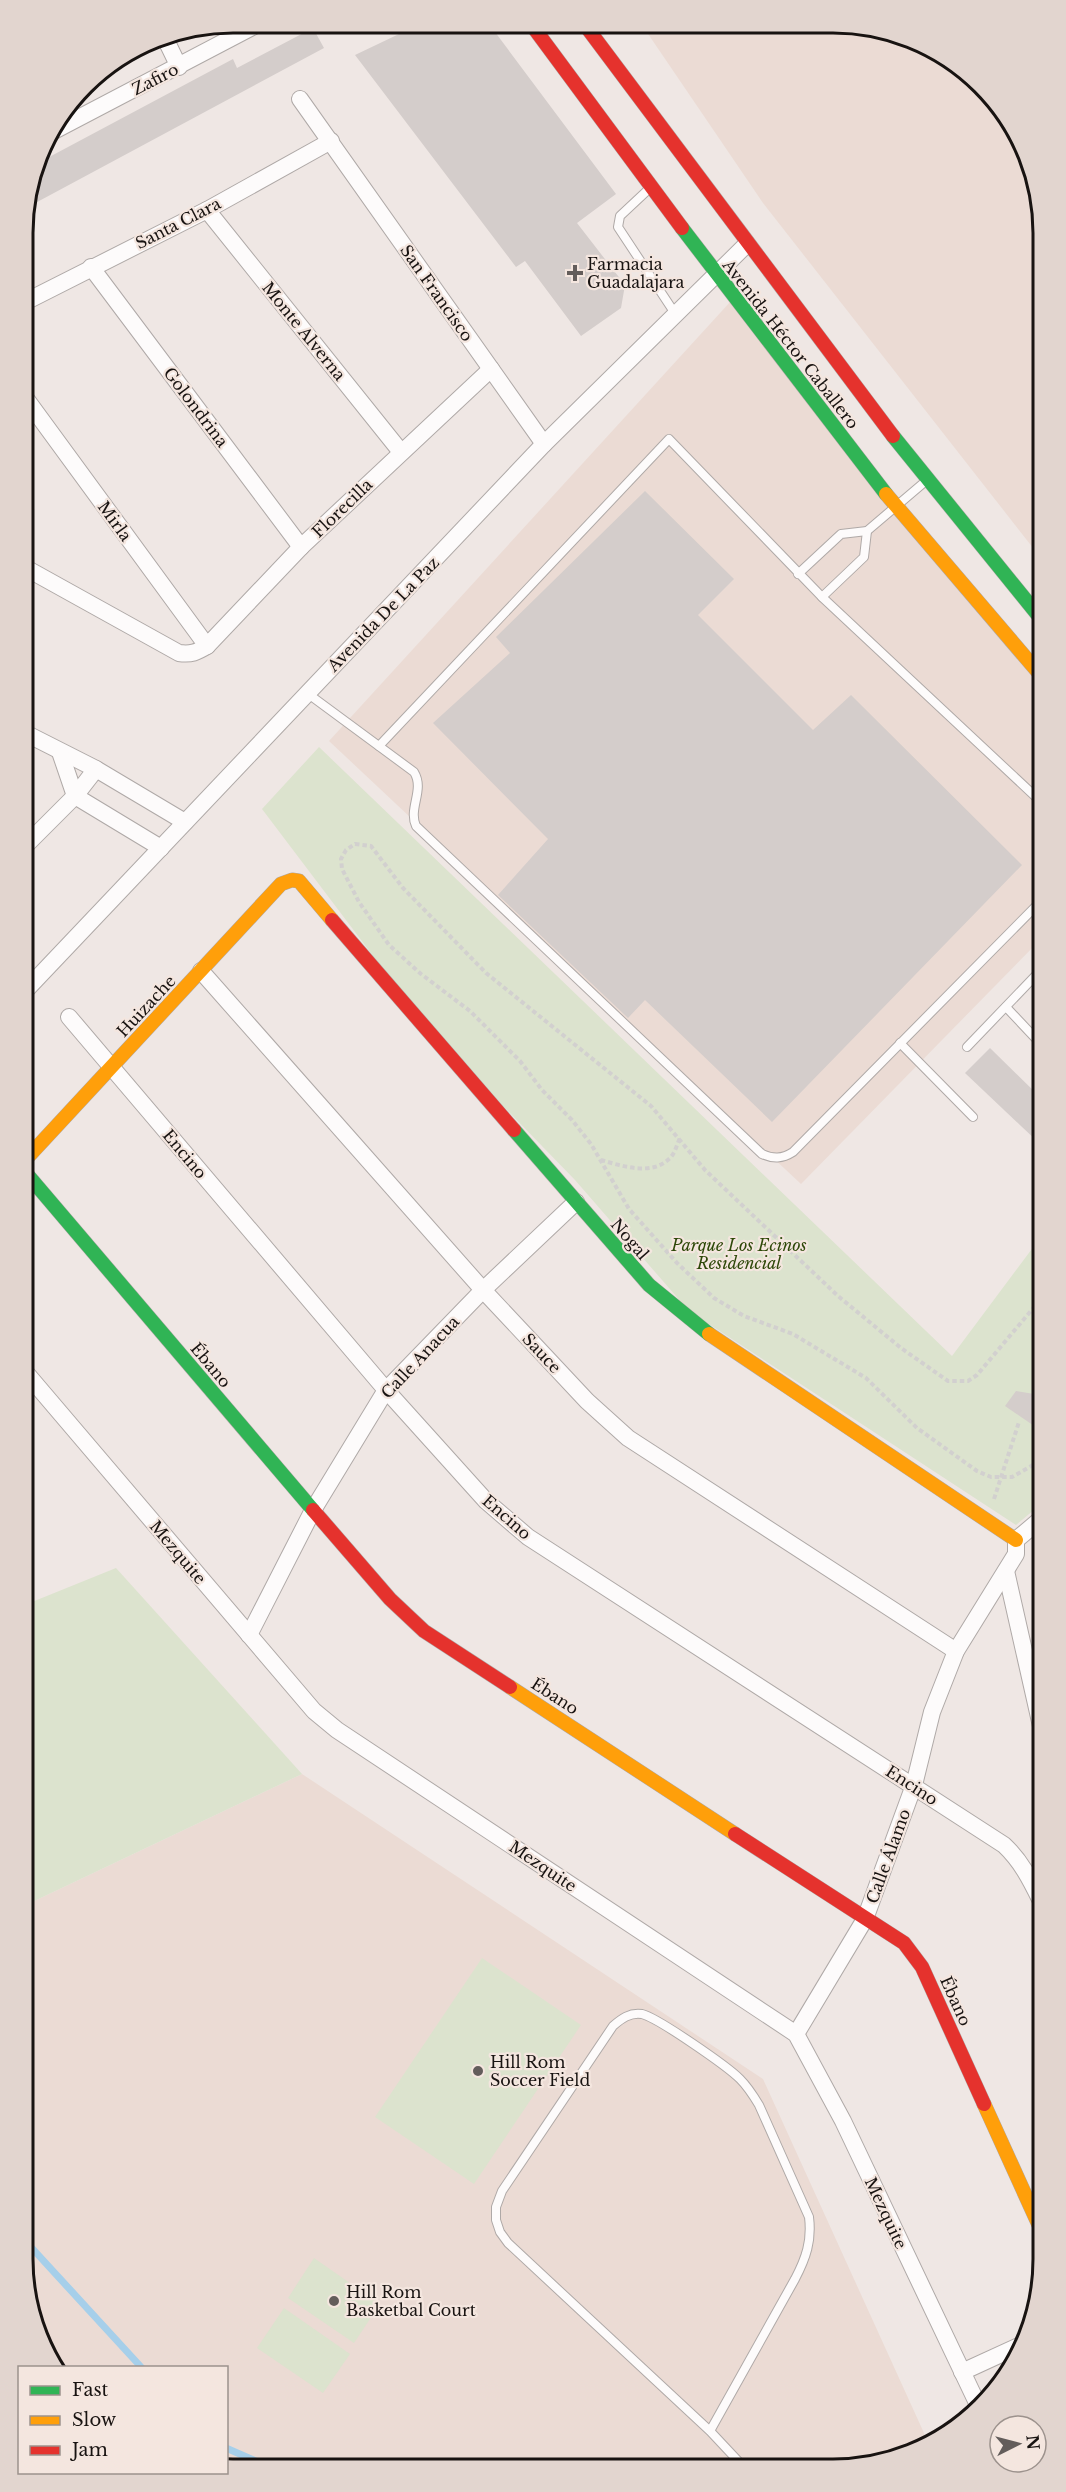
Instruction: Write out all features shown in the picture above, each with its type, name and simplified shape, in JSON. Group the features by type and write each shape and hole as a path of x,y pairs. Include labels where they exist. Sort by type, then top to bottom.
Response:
{"street":[{"name":"Zafiro","path":"67,123 242,33"},
{"name":"Avenida Héctor Caballero","path":"538,33 717,275 895,506 1033,666"},
{"name":"Avenida Héctor Caballero","path":"591,33 747,244 927,480 1033,609"},
{"path":"168,44 179,67"},
{"name":"San Francisco","path":"300,99 544,444"},
{"name":"Santa Clara","path":"33,298 207,210 331,141"},
{"name":"Monte Alverna","path":"207,210 401,452"},
{"name":"Avenida De La Paz","path":"33,984 544,444 747,244"},
{"name":"Golondrina","path":"91,267 301,547"},
{"name":"Florecilla","path":"202,649 301,547 491,369"},
{"name":"Mirla","path":"33,409 202,649"},
{"path":"33,572 179,653 202,649"},
{"path":"33,737 96,769 185,822"},
{"path":"60,752 75,796 161,848"},
{"path":"33,838 75,796 96,769"},
{"name":"Huizache","path":"33,1152 281,884 292,880"},
{"name":"Nogal","path":"292,880 299,881 306,886 649,1286 713,1338 1002,1528 1016,1540"},
{"name":"Sauce","path":"201,971 483,1290 587,1401 628,1438 956,1651"},
{"name":"Encino","path":"69,1017 386,1390 486,1501 528,1537 1004,1845 1017,1858 1033,1887"},
{"name":"Ébano","path":"33,1181 390,1599 424,1630 865,1919 896,1934 911,1949 922,1967 1033,2212"},
{"name":"Calle Anacua","path":"249,1635 313,1510 386,1390 483,1290 576,1202"},
{"name":"Mezquite","path":"33,1381 314,1711 337,1730 796,2034 843,2121 975,2399"},
{"path":"1016,1540 1033,1526"},
{"name":"Calle Álamo","path":"796,2034 865,1919 914,1785 932,1712 956,1651 1016,1554 1016,1540"},
{"path":"1006,1571 1033,1691"},
{"path":"962,2372 1011,2350"}],"lane":[{"path":"651,187 620,216 618,227 676,315"},
{"path":"379,747 669,440 798,574 1033,794"},
{"path":"798,574 841,534 867,531 927,480"},
{"path":"822,597 864,557 867,531"},
{"path":"307,693 414,772 418,791 413,816 416,826 762,1154 779,1158 793,1152 1033,909"},
{"path":"967,1047 1033,978"},
{"path":"1006,1007 1033,1036"},
{"path":"900,1044 973,1117"},
{"path":"710,2431 807,2254 811,2235 809,2217 759,2105 749,2088 738,2077 666,2027 642,2014 632,2015 622,2017 613,2026 509,2179 496,2207 496,2220 500,2232 508,2243 710,2431 736,2459"}],"path":[{"path":"1033,1308 977,1376 968,1381 948,1381 900,1348 838,1296 705,1170 651,1106 486,973 403,888 371,846 361,843 346,850 341,859 342,869 364,910 389,945 421,974 470,1011 514,1054 542,1090 572,1120 591,1144 629,1209 677,1263 714,1298 744,1316 793,1334 866,1378 917,1428 977,1471 991,1477 1012,1477 1033,1465"},
{"path":"600,1159 635,1168 660,1165 671,1157 680,1138"},
{"path":"989,1508 1003,1477 1019,1422"}],"shaded area":[{"path":"647,33 846,33 872,37 910,48 933,60 955,74 992,111 1018,156 1031,207 1033,233 1033,548 763,203"},
{"path":"731,301 1033,662 1033,947 801,1184 329,741"},
{"path":"302,1774 763,2079 925,2436 885,2452 833,2459 228,2459 228,2366 64,2366 48,2336 40,2311 33,2259 33,1902"}],"green space":[{"name":"Parque Los Ecinos Residencial","path":"319,747 952,1356 1033,1247 1033,1511 1016,1525 689,1311 575,1180 504,1107 380,965 262,809"},
{"path":"116,1568 302,1774 33,1902 33,1602"},
{"name":"Hill Rom Soccer Field","path":"482,1958 581,2025 474,2184 375,2117"},
{"name":"Hill Rom Basketbal Court","path":"314,2258 380,2304 354,2343 288,2298"},
{"path":"284,2308 350,2354 323,2393 257,2348"}],"building":[{"path":"304,33 316,33 324,48 36,203 47,158 233,59 237,68"},
{"path":"401,33 496,33 616,194 577,223 625,285 621,308 581,336 525,261 516,267 355,55"},
{"path":"645,491 734,579 698,615 813,730 851,695 1022,865 772,1122 645,1000 628,1018 498,895 548,839 433,723 510,653 496,637"},
{"path":"990,1048 1033,1090 1033,1137 965,1073"},
{"path":"1016,1391 1033,1394 1033,1425 1005,1406"}],"waterway":[{"path":"33,2249 140,2366"},
{"path":"228,2449 251,2459"}],"traffic: fast":[{"path":"682,228 886,494"},
{"path":"893,436 1033,609"},
{"path":"514,1130 649,1285 709,1334"},
{"path":"33,1181 313,1510"}],"traffic: slow":[{"path":"886,494 1033,666"},
{"path":"33,1151 281,884 292,880 299,881 332,920"},
{"path":"709,1334 1016,1540"},
{"path":"510,1687 735,1834"},
{"path":"984,2104 1033,2212"}],"traffic: jam":[{"path":"538,33 682,228"},
{"path":"591,33 893,436"},
{"path":"332,920 514,1130"},
{"path":"313,1510 390,1599 424,1631 510,1687"},
{"path":"735,1834 904,1943 922,1967 984,2104"}],"place":[{"name":"Farmacia Guadalajara","path":"575,273"},
{"name":"Hill Rom Soccer Field","path":"478,2071"},
{"name":"Hill Rom Basketbal Court","path":"334,2301"}]}
